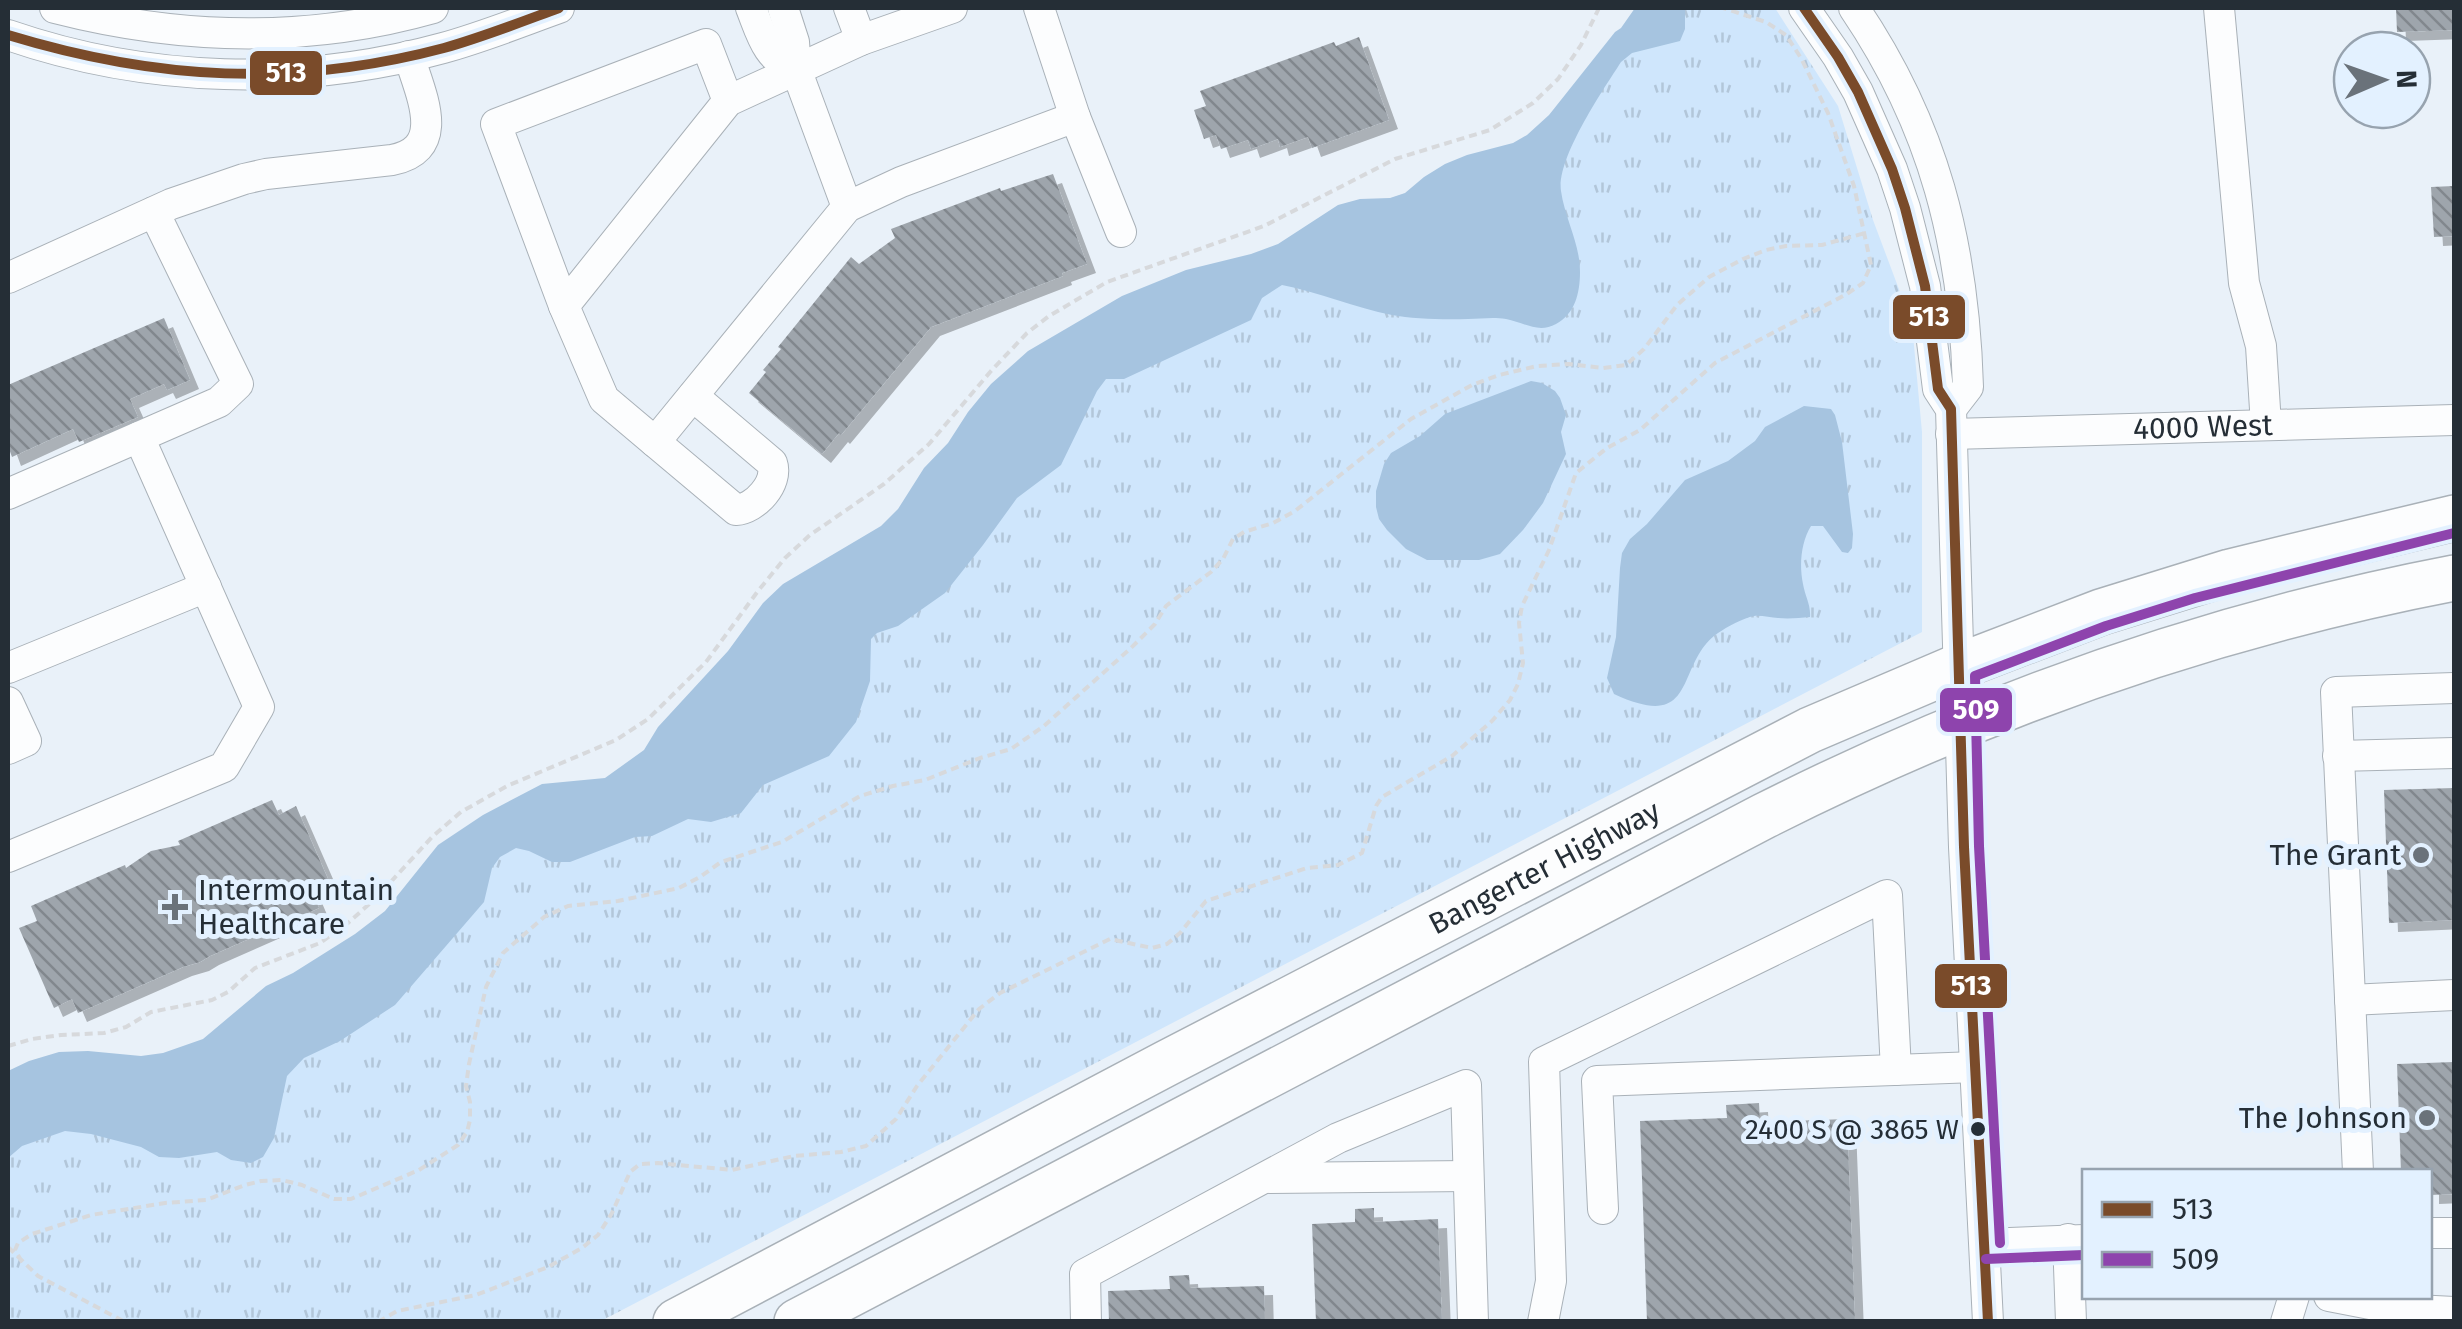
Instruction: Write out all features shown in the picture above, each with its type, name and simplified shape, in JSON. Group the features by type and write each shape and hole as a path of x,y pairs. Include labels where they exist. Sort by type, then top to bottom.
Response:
{"highway":[{"name":"Bangerter Highway","path":"676,1322 1810,730 1960,666 2102,612 2204,580 2454,518"},
{"name":"Bangerter Highway","path":"798,1322 1857,770 1962,724 2086,677 2237,629 2454,578"}],"street":[{"path":"55,8 141,26 255,34 334,29 433,8"},
{"path":"8,35 105,61 189,72 294,73 409,56 479,37 558,8"},
{"path":"750,8 773,56 796,69"},
{"path":"783,8 794,42 796,69 847,207"},
{"path":"849,8 862,40"},
{"path":"564,306 728,100 862,40 952,8"},
{"path":"1039,8 1075,117 1121,232"},
{"path":"1804,8 1858,92 1892,169 1925,286 1938,389 1951,421 1964,847 1988,1322"},
{"path":"1854,8 1887,61 1918,124 1951,230 1964,315 1968,387 1951,421"},
{"path":"2219,8 2244,283 2261,346 2266,425"},
{"path":"692,396 772,464 772,482 751,506 736,510 604,399 564,306 496,124 706,44 728,100"},
{"path":"8,278 154,212 255,176 409,156 422,143 427,126 409,56"},
{"path":"656,442 847,207 901,182 1075,117"},
{"path":"8,494 218,402 238,384 154,212"},
{"name":"4000 West","path":"1951,421 2266,425 2454,420"},
{"path":"8,857 224,767 259,707 139,436"},
{"path":"8,668 206,587"},
{"path":"2358,1169 2336,692 2454,688"},
{"path":"8,702 26,741 8,750"},
{"path":"2338,756 2454,752"},
{"path":"1543,1322 1551,1281 1544,1062 1887,895 1896,1070"},
{"path":"2350,1000 2454,995"},
{"path":"1603,1209 1597,1081 1976,1067"},
{"path":"1086,1322 1085,1274 1338,1138 1466,1085 1473,1322"},
{"path":"1262,1178 1468,1176"},
{"path":"1985,1244 2076,1240 2071,1322"},
{"path":"2346,1299 2396,1310 2446,1315"}],"path":[{"path":"8,1046 32,1039 104,1033 151,1012 212,1000 228,992 254,968 320,943 376,898 461,812 507,786 616,740 648,720 706,662 785,558 810,535 884,484 929,444 1027,332 1048,316 1107,282 1264,226 1395,159 1490,130 1533,103 1558,79 1581,46 1599,8"},
{"path":"378,1322 397,1311 476,1295 548,1267 582,1248 598,1235 630,1172 640,1164 658,1162 732,1170 866,1146 896,1119 978,1009 1000,993 1110,938 1152,948 1167,944 1206,900 1307,868 1338,865 1362,853 1382,797 1452,756 1510,700 1523,663 1519,623 1522,606 1549,550 1576,473 1607,448 1640,430 1715,363 1863,283 1871,264 1854,186 1828,113 1801,58 1786,35 1766,22 1723,8"},
{"path":"22,1262 15,1250 18,1243 32,1234 92,1215 206,1200 261,1181 282,1180 334,1199 351,1199 418,1170 458,1146 467,1132 470,1120 466,1086 486,987 504,952 544,917 568,906 680,888 721,862 782,842 860,796 926,780 1011,749 1044,726 1131,648 1166,606 1211,572 1233,539 1295,511 1411,419 1472,385 1499,375 1537,366 1626,365 1644,349 1677,306 1709,277 1766,250 1822,245 1865,233"},
{"path":"8,1247 38,1276 125,1322"}],"green space":[{"path":"1644,8 1775,8 1838,106 1873,220 1912,324 1922,432 1922,632 601,1321 8,1321 8,1089 151,1093 458,875 656,765 1073,363 1551,145"}],"shaded area":[{"path":"1635,8 1685,8 1685,29 1680,41 1632,53 1621,62 1573,144 1561,177 1561,191 1578,251 1580,280 1575,302 1562,320 1543,328 1501,318 1400,316 1282,285 1262,298 1251,320 1124,379 1106,379 1061,465 1017,498 945,593 898,626 871,639 870,681 856,722 829,756 763,785 741,813 711,822 688,819 652,836 635,837 570,862 552,862 516,848 500,857 492,868 484,902 395,1005 340,1041 304,1058 287,1076 274,1138 263,1157 251,1163 231,1160 217,1152 159,1157 141,1147 65,1131 22,1146 8,1158 8,1071 59,1052 141,1056 203,1039 266,986 355,934 385,911 438,845 483,815 542,784 605,778 644,750 658,727 783,584 881,526 898,509 924,468 948,443 991,384 1028,351 1122,296 1186,270 1278,244 1338,205 1405,193 1445,164 1513,143 1549,115"},
{"path":"1531,381 1542,383 1560,398 1566,415 1561,432 1566,454 1543,503 1523,530 1500,554 1479,560 1427,560 1406,549 1379,519 1376,507 1376,491 1391,453 1420,436 1445,414"},
{"path":"1804,406 1831,409 1835,415 1853,534 1852,548 1848,553 1842,552 1823,526 1811,526 1803,546 1801,569 1810,617 1754,616 1726,628 1704,646 1682,690 1660,706 1614,694 1607,678 1616,637 1622,553 1630,539 1685,480 1728,461 1755,441 1765,427"}],"building":[{"path":"2396,8 2454,8 2454,30 2397,30"},
{"path":"1359,37 1389,120 1312,148 1308,137 1280,147 1278,139 1251,149 1248,140 1221,149 1216,135 1204,139 1194,110 1206,106 1200,91 1334,42 1336,46"},
{"path":"1053,174 1087,264 931,327 822,454 749,393 781,349 778,347 851,257 859,264 895,238 891,229 1000,188 1001,191"},
{"path":"2454,186 2454,236 2434,237 2431,187"},
{"path":"164,318 190,380 167,390 164,384 130,399 138,417 79,442 73,429 12,457 8,446 8,385"},
{"name":"The Grant","path":"2454,788 2454,920 2389,923 2384,790"},
{"name":"Intermountain Healthcare","path":"272,800 279,815 296,806 331,886 313,894 319,908 78,1013 72,999 54,1008 19,928 37,921 31,906 125,865 126,868 151,851 180,845 178,841"},
{"name":"The Johnson","path":"2454,1062 2454,1194 2432,1195 2432,1169 2401,1169 2397,1064"},
{"path":"1759,1103 1760,1122 1847,1119 1855,1322 1647,1322 1640,1121 1727,1118 1726,1105"},
{"path":"1374,1208 1374,1222 1438,1219 1442,1322 1316,1322 1312,1224 1355,1222 1355,1209"},
{"path":"1189,1275 1190,1288 1264,1286 1265,1322 1109,1322 1108,1291 1170,1289 1169,1276"}],"transit line":[{"name":"513","path":"8,35 117,62 225,73 279,73 388,61 444,48 559,8"},
{"name":"513","path":"1804,8 1858,92 1892,169 1925,286 1938,389 1951,409 1964,847 1988,1322"},
{"name":"509","path":"2000,1243 1979,846 1975,676 2106,626 2195,598 2454,533"},
{"name":"509","path":"1986,1259 2082,1255"}],"place":[{"name":"The Grant","path":"2421,855"},
{"name":"Intermountain Healthcare","path":"175,907"},
{"name":"The Johnson","path":"2427,1118"},
{"name":"2400 S @ 3865 W","path":"1978,1129"}]}
